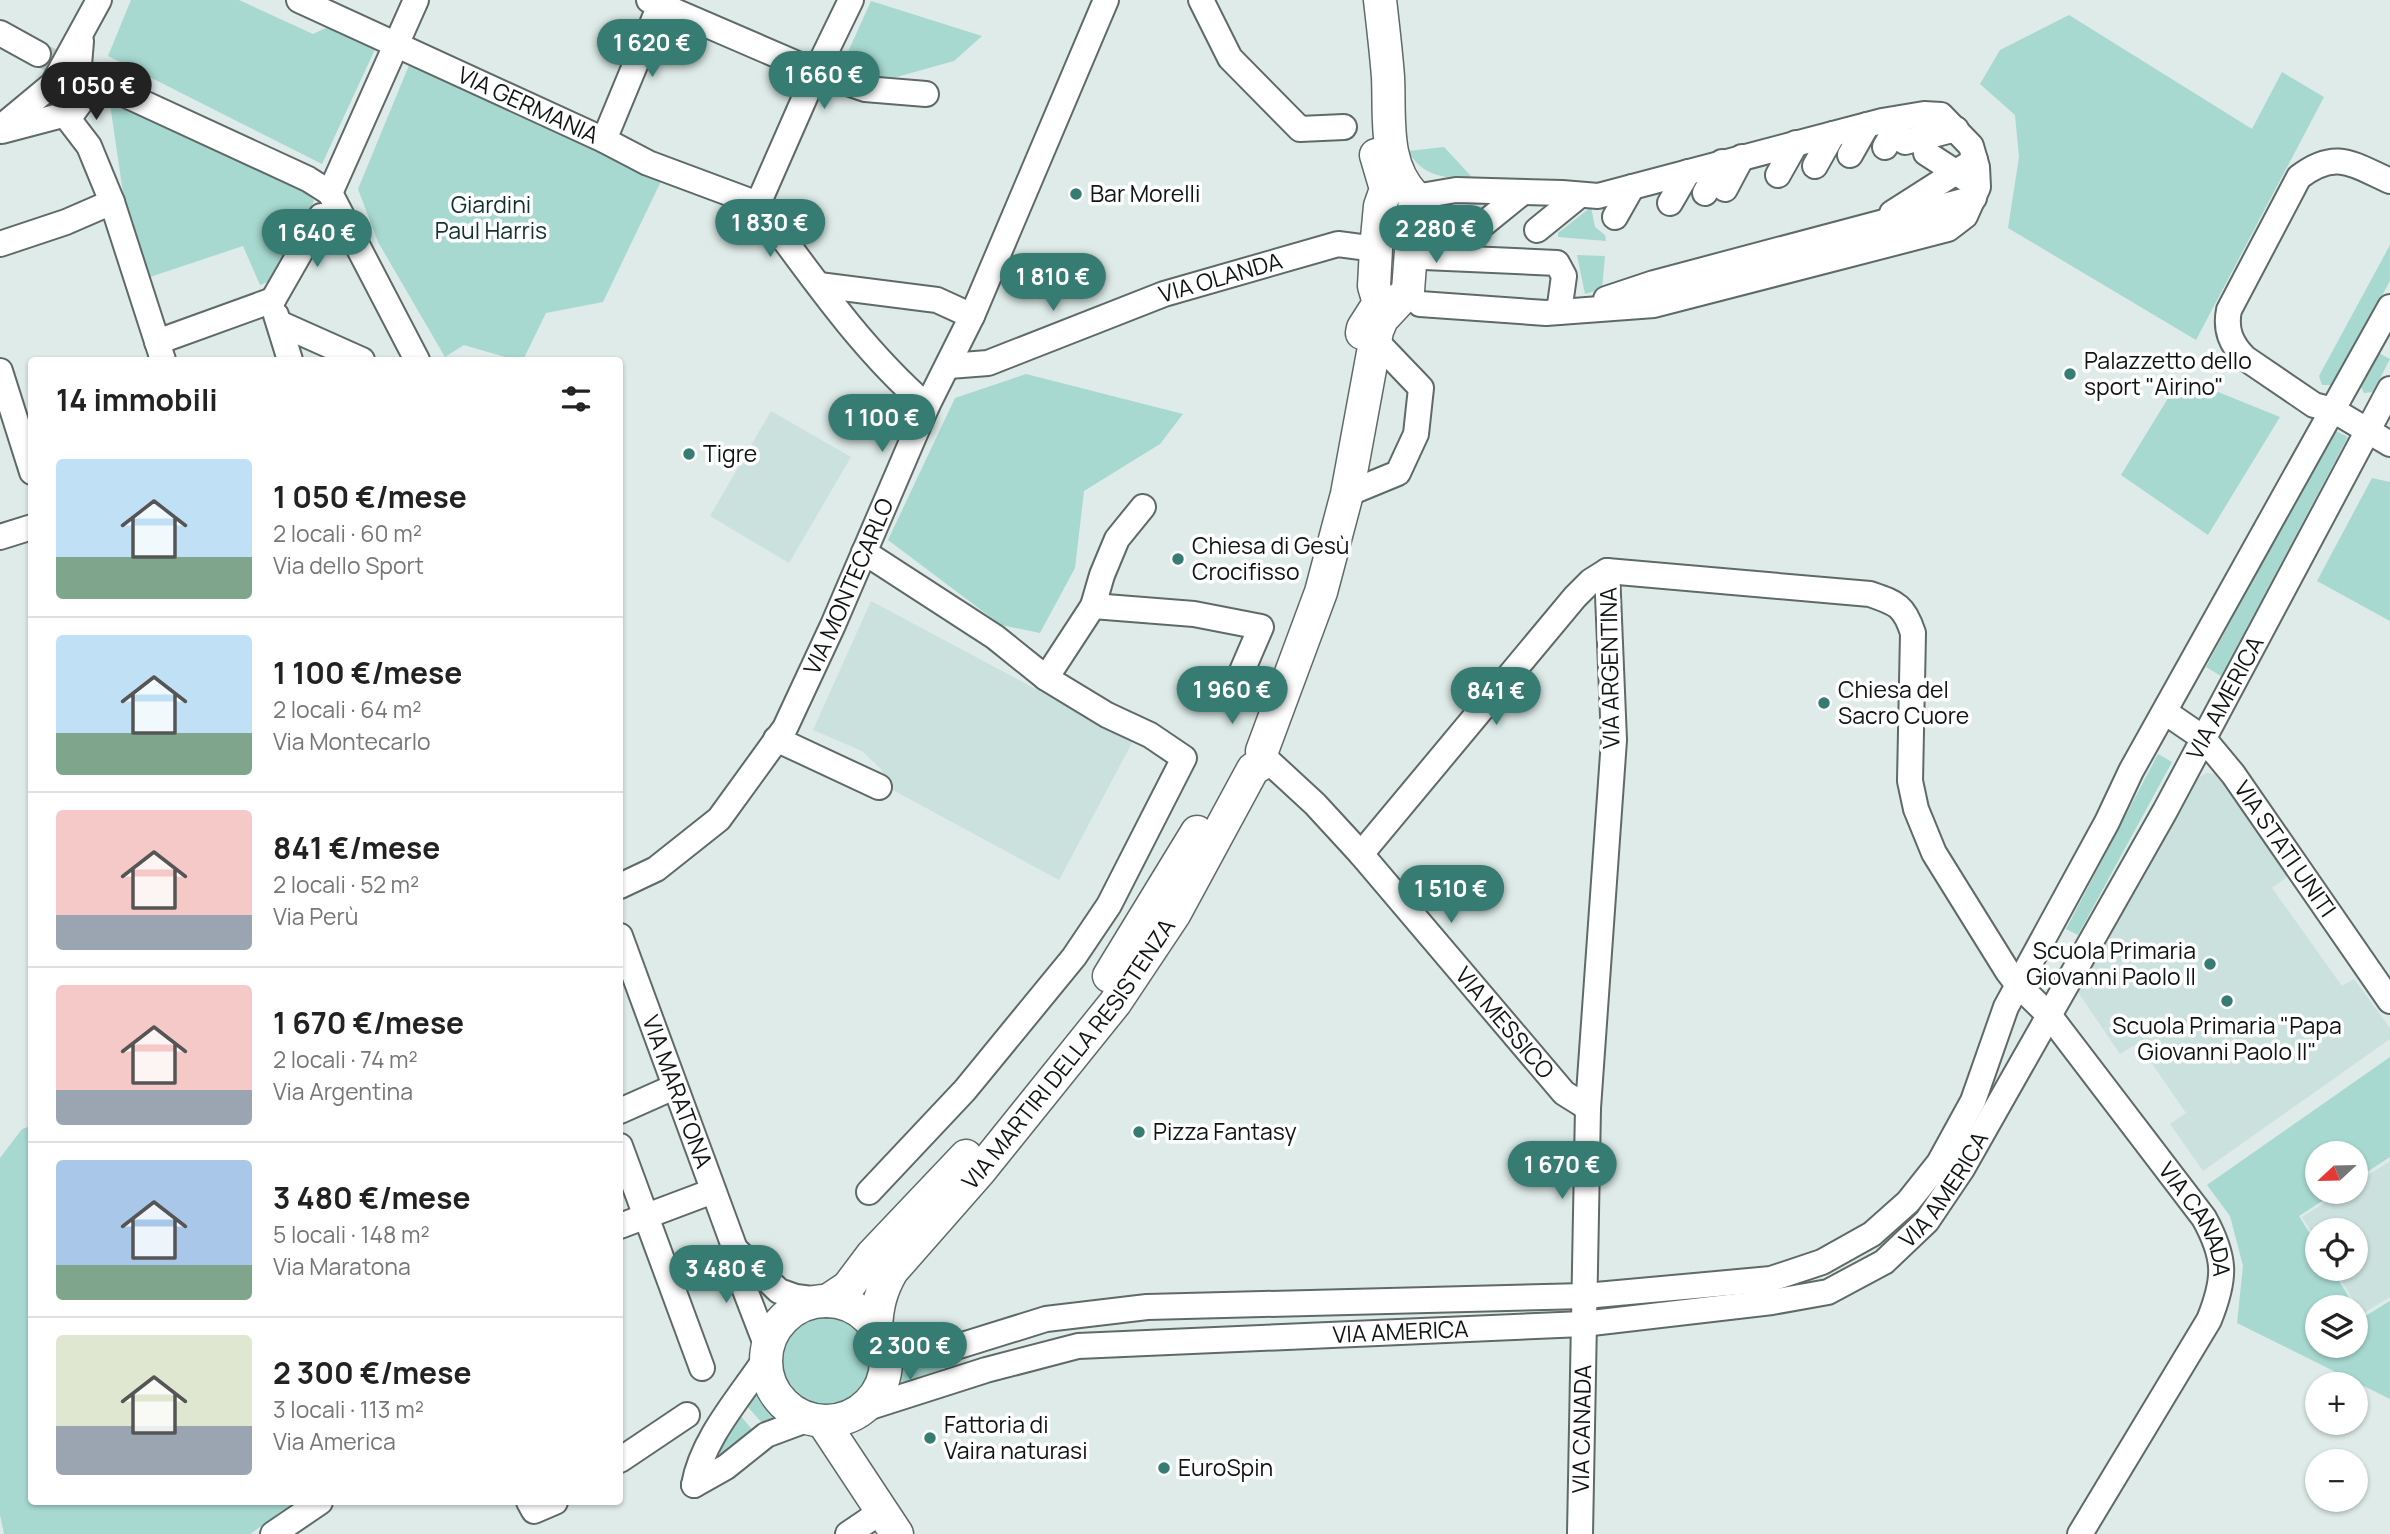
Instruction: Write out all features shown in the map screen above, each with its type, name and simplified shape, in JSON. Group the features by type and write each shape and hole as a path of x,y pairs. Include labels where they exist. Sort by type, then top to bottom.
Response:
{"main road":[{"name":"VIA MARTIRI DELLA RESISTENZA","path":"1369,0 1376,162 1402,191"},
{"name":"VIA MARTIRI DELLA RESISTENZA","path":"1277,694 1321,592 1347,494 1382,318 1398,305 1408,291 1402,191 1391,149 1388,77 1380,0"},
{"name":"VIA MARTIRI DELLA RESISTENZA","path":"1398,305 1374,286 1380,206 1402,191"},
{"name":"VIA MARTIRI DELLA RESISTENZA","path":"861,1410 875,1397 884,1377 886,1356 879,1333 877,1307 892,1271 979,1172 1115,1003 1175,913 1260,761 1277,694 1313,591 1346,454 1363,328 1398,305"},
{"name":"VIA MARTIRI DELLA RESISTENZA","path":"767,1353 778,1325 793,1310 827,1301 848,1287 872,1255 966,1156 1100,989 1226,783 1260,761"},
{"path":"827,1301 845,1304 862,1312 879,1333"},
{"path":"767,1353 767,1375 777,1396 789,1409 816,1421 840,1420 861,1410"},
{"path":"861,1410 856,1447 864,1482"},
{"path":"816,1421 864,1482 889,1522"}],"street":[{"path":"99,0 46,95 48,108 62,116 89,146 112,202 160,351 276,312 357,357"},
{"name":"VIA GERMANIA","path":"299,0 649,163 758,204"},
{"path":"289,357 276,312 416,0"},
{"name":"VIA MONTECARLO","path":"623,885 656,869 719,819 789,718 927,406 972,316 1106,0"},
{"path":"1201,0 1230,58 1300,129 1344,127"},
{"path":"604,140 657,2 816,72 865,89 926,94"},
{"path":"844,2 758,204 819,285 897,380 927,406"},
{"path":"0,33 38,54"},
{"path":"0,130 62,116 77,109 80,96 77,89 82,33"},
{"path":"0,130 51,86 66,81 77,89"},
{"path":"113,89 308,179 415,357"},
{"path":"1398,305 1562,312 1654,305 1948,229 1965,216 1976,193 1965,166 1971,146 1941,115 1924,114 1769,165 1598,196 1456,190 1402,191"},
{"path":"2390,181 2349,163 2333,160 2315,165 2299,177 2229,310 2227,321 2229,336 2235,348 2245,358 2314,405 2333,410 2390,444"},
{"path":"1769,165 1965,166"},
{"path":"1874,225 1965,166"},
{"path":"1501,226 1542,193"},
{"path":"1501,226 1542,193"},
{"path":"1501,226 1542,193"},
{"path":"1562,312 1654,284 1874,225 1976,193"},
{"path":"0,244 66,222 112,202"},
{"name":"VIA OLANDA","path":"949,366 988,363 1164,294 1338,244 1376,250"},
{"path":"1424,257 1557,263 1563,276 1562,312"},
{"path":"819,285 937,300 972,316"},
{"name":"VIA AMERICA","path":"861,1410 985,1370 1078,1346 1583,1324 1772,1302 1828,1292 1884,1262 1927,1221 1962,1169 2034,1000 2098,838 2131,771 2390,307"},
{"path":"1347,494 1398,473 1416,434 1421,388 1376,341"},
{"path":"0,371 28,459"},
{"name":"VIA AMERICA","path":"879,1333 916,1353 943,1351 1046,1318 1147,1307 1585,1296 1771,1279 1822,1262 1872,1234 1908,1202 1939,1163 1973,1101 2006,1007 2034,1000 2165,811 2390,389"},
{"path":"1046,678 1093,606 1117,539 1143,507"},
{"path":"0,537 28,528"},
{"path":"864,551 995,637 1046,678 1107,715 1150,735 1184,758 1109,905 1074,957 965,1090 869,1192"},
{"path":"1361,854 1575,597 1591,581 1607,571"},
{"name":"VIA ARGENTINA","path":"1583,1324 1588,1108 1614,740 1607,571 1870,594 1891,602 1906,613 1913,633 1910,781 1916,809 1934,853 2034,1000"},
{"path":"1093,606 1194,614 1261,627 1239,678 1277,694"},
{"name":"VIA STATI UNITI","path":"2165,712 2203,738 2233,774 2390,1001"},
{"path":"776,739 879,787"},
{"name":"VIA MESSICO","path":"1260,761 1315,804 1361,854 1564,1093 1588,1108"},
{"name":"VIA MARATONA","path":"623,955 630,999 674,1087 735,1250 740,1277 767,1353"},
{"name":"VIA CANADA","path":"2034,1000 2204,1219 2217,1242 2222,1266 2220,1293 2209,1320 2080,1534"},
{"path":"623,1110 674,1087"},
{"path":"623,1154 702,1368"},
{"path":"623,1225 713,1191"},
{"name":"VIA MARATONA","path":"735,1250 779,1291 796,1297 827,1301"},
{"path":"1115,1310 1119,1345"},
{"name":"VIA CANADA","path":"1580,1534 1583,1324"},
{"path":"767,1353 716,1433 696,1472 694,1485 726,1467 766,1435 816,1421"},
{"path":"623,1458 687,1415"},
{"path":"272,1534 316,1505"},
{"path":"531,1505 534,1511 548,1505"},
{"path":"848,1534 889,1522"}],"shaded area":[{"path":"771,411 851,457 789,563 710,516"},
{"path":"871,601 1133,741 1059,880 891,789 881,769 862,751 813,730"},
{"name":"Scuola Primaria Giovanni Paolo II","path":"2206,773 2220,774 2288,876 2272,888 2342,986 2354,979 2390,1028 2390,1039 2203,1171 2170,1124 2186,1113 2138,1043 2120,1054 2078,992 2191,783"},
{"path":"2390,1161 2390,1297 2368,1310 2368,1295 2350,1295 2341,1281 2368,1281 2368,1218 2305,1218 2305,1222 2302,1217 2323,1204 2368,1204 2368,1175"}],"green space":[{"path":"131,0 239,0 313,34 332,25 377,45 322,164 108,56"},
{"path":"871,1 982,36 954,61 886,80 843,63"},
{"path":"2069,15 2252,129 2282,72 2324,97 2196,340 2008,228 2019,157 2015,115 1980,84 2000,50"},
{"name":"Giardini Paul Harris","path":"412,58 664,175 603,302 546,313 524,357 505,357 464,345 445,357 378,242 358,189"},
{"path":"109,97 289,180 314,200 286,275 260,285 243,246 150,277 124,200"},
{"path":"1444,147 1471,176 1470,180 1427,171 1408,151"},
{"path":"1591,207 1595,227 1605,235 1606,241 1558,237 1558,233"},
{"path":"2390,245 2390,281 2333,385 2322,385 2319,376"},
{"path":"1577,255 1605,256 1602,289 1585,294"},
{"path":"2377,352 2390,359 2373,392 2364,393 2360,385"},
{"path":"1026,374 1183,414 1160,444 1084,491 1075,568 1040,633 1001,625 888,540 955,398"},
{"path":"2181,377 2280,417 2208,535 2121,475"},
{"path":"2334,430 2348,437 2221,676 2206,667"},
{"path":"2372,478 2390,482 2390,621 2317,581"},
{"path":"2158,754 2172,762 2078,935 2066,929"},
{"path":"2390,1057 2390,1157 2368,1171 2368,1141 2305,1141 2305,1204 2318,1204 2299,1216 2305,1226 2305,1281 2339,1281 2348,1295 2305,1295 2305,1357 2237,1323 2243,1266 2230,1216 2207,1185"},
{"path":"28,1127 28,1505 291,1505 250,1534 4,1534 0,1515 0,1158 22,1129"},
{"path":"2390,1301 2390,1399 2368,1388 2368,1372 2336,1372 2307,1358 2368,1358 2368,1314"},
{"path":"817,1317 835,1317 851,1324 863,1336 870,1352 870,1370 863,1386 851,1398 835,1405 817,1405 801,1398 789,1386 782,1370 782,1352 789,1336 801,1324"},
{"path":"899,1357 940,1361 942,1369 896,1385"},
{"path":"760,1388 767,1403 779,1416 763,1424 746,1405"},
{"path":"739,1414 756,1434 725,1459 714,1446"}],"tunnel":[{"path":"38,54 113,89"}],"place":[{"name":"Bar Morelli","path":"1076,194"},
{"name":"Palazzetto dello sport \"Airino\"","path":"2070,374"},
{"name":"Tigre","path":"689,454"},
{"name":"Chiesa di Gesù Crocifisso","path":"1178,559"},
{"name":"Chiesa del Sacro Cuore","path":"1824,703"},
{"name":"Scuola Primaria Giovanni Paolo II","path":"2210,964"},
{"name":"Scuola Primaria \"Papa Giovanni Paolo II\"","path":"2227,1001"},
{"name":"Pizza Fantasy","path":"1139,1132"},
{"name":"Fattoria di Vaira naturasi","path":"930,1438"},
{"name":"EuroSpin","path":"1164,1468"}]}
